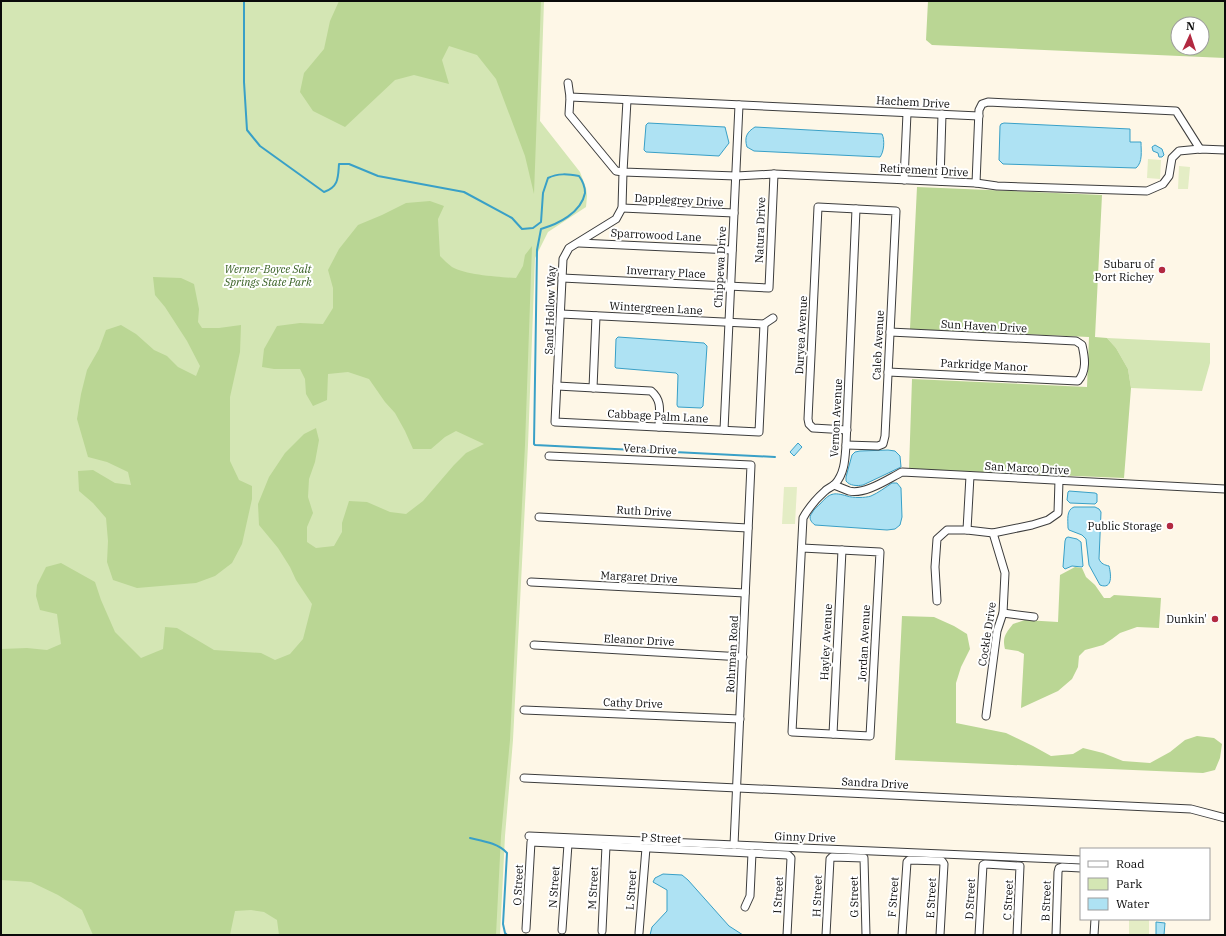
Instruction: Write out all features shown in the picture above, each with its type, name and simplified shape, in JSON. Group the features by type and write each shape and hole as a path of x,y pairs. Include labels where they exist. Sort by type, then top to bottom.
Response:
{"street":[{"path":"568,83 570,97 569,114 616,171 623,172"},
{"name":"Hachem Drive","path":"570,97 979,116"},
{"path":"622,208 627,100"},
{"path":"976,183 979,116 982,104 988,102 1176,111 1200,149 1225,150"},
{"name":"Chippewa Drive","path":"724,430 739,105"},
{"path":"904,180 907,113"},
{"path":"940,182 942,114"},
{"name":"Retirement Drive","path":"623,172 736,176 774,174 976,183 997,186 1147,191 1163,184 1169,176 1172,158 1179,151 1200,149"},
{"name":"Natura Drive","path":"769,288 774,174"},
{"name":"Duryea Avenue","path":"847,430 813,428 809,424 808,419 818,207 856,209"},
{"name":"Dapplegrey Drive","path":"622,208 734,214"},
{"name":"Sand Hollow Way","path":"555,422 563,260 569,248 616,219 622,208"},
{"name":"Caleb Avenue","path":"846,445 878,446 883,444 885,436 896,210 856,209"},
{"name":"Vernon Avenue","path":"833,734 792,732 803,518 808,507 826,489 834,485 844,464 847,430 856,209"},
{"name":"Sparrowood Lane","path":"579,243 732,250"},
{"name":"Inverrary Place","path":"562,278 769,288"},
{"name":"Wintergreen Lane","path":"561,314 764,324"},
{"path":"593,388 596,316"},
{"path":"764,324 773,318"},
{"name":"Cabbage Palm Lane","path":"555,422 759,432 764,324"},
{"name":"Sun Haven Drive","path":"890,332 1076,341 1082,345 1085,359 1082,376 1078,381"},
{"name":"Parkridge Manor","path":"888,372 1078,381"},
{"path":"557,386 651,391 657,396 659,402 659,427"},
{"name":"Vera Drive","path":"549,456 751,465"},
{"name":"Rohrman Road","path":"734,845 751,465"},
{"name":"San Marco Drive","path":"834,485 849,491 857,492 866,490 902,472 1225,489"},
{"path":"967,530 970,476"},
{"path":"937,602 935,567 937,539 947,530 967,530 993,533 1048,520 1058,513 1059,480"},
{"name":"Ruth Drive","path":"539,517 748,528"},
{"name":"Cockle Drive","path":"986,716 997,631 1004,613 1005,572 993,533"},
{"path":"802,548 842,550"},
{"name":"Jordan Avenue","path":"833,734 870,736 880,552 842,550"},
{"name":"Hayley Avenue","path":"833,734 842,550"},
{"name":"Margaret Drive","path":"531,582 745,593"},
{"path":"1004,613 1034,617"},
{"name":"Eleanor Drive","path":"534,645 743,656"},
{"name":"Cathy Drive","path":"524,710 740,719"},
{"name":"Sandra Drive","path":"524,778 1191,809 1225,818"},
{"name":"Ginny Drive","path":"530,839 734,845 1080,860"},
{"name":"P Street","path":"530,839 568,844 788,854 790,856"},
{"name":"O Street","path":"526,929 530,839"},
{"name":"N Street","path":"562,930 568,844"},
{"name":"M Street","path":"602,931 606,846"},
{"name":"L Street","path":"639,933 646,848"},
{"path":"745,908 750,896 752,853"},
{"name":"I Street","path":"787,935 790,856"},
{"name":"G Street","path":"831,858 864,858 866,935"},
{"name":"H Street","path":"826,935 831,858"},
{"name":"E Street","path":"908,860 943,862 940,935"},
{"name":"F Street","path":"902,935 908,860"},
{"name":"C Street","path":"983,864 1020,866 1017,935"},
{"name":"D Street","path":"979,935 983,864"},
{"name":"B Street","path":"1056,935 1059,868 1080,868"},
{"path":"1094,935 1095,920"}],"green space":[{"name":"Werner-Boyce Salt Springs State Park","path":"1,1 544,1 540,121 580,172 586,188 587,196 586,207 548,232 535,258 528,445 513,740 505,836 500,935 1,935"},
{"path":"339,1 541,1 534,194 525,156 496,79 477,55 449,46 442,60 449,84 414,75 395,80 345,127 313,111 300,92 304,73 324,49 330,21"},
{"path":"928,1 1225,1 1225,58 1180,56 1210,56 1210,16 1170,16 1170,56 932,45 926,40"},
{"path":"1148,159 1161,160 1160,179 1147,178"},
{"path":"1179,166 1190,167 1188,189 1178,189"},
{"path":"917,187 1102,195 1095,337 1107,338 1116,348 1128,369 1131,388 1124,478 909,469 912,379 1087,387 1089,337 910,329"},
{"path":"430,201 444,206 438,219 440,256 452,267 458,270 483,275 516,278 523,266 525,255 532,246 525,445 510,740 501,836 496,935 279,935 277,920 264,912 251,910 235,911 230,935 93,935 82,910 58,895 31,882 1,880 1,649 27,648 47,650 61,644 57,614 40,610 36,596 37,585 46,567 61,563 95,582 115,632 141,658 163,649 165,627 177,628 214,650 261,653 275,660 290,654 303,639 312,604 296,580 278,548 259,525 258,504 269,477 285,453 304,434 316,428 319,440 315,462 309,479 308,497 313,513 307,527 307,542 316,548 334,546 342,532 342,523 349,501 367,502 390,512 406,514 423,501 466,453 484,444 456,431 445,437 431,449 413,449 395,413 385,402 369,379 348,372 328,374 327,400 313,406 306,394 305,379 300,369 274,369 262,367 264,349 277,326 300,323 323,324 333,308 333,288 328,270 339,249 358,225 406,203"},
{"path":"153,277 181,278 194,284 199,309 198,322 202,328 219,328 241,325 240,352 230,397 230,461 239,480 252,486 252,499 242,544 232,563 215,576 196,583 137,588 113,580 107,562 108,541 106,518 93,503 79,491 78,471 93,470 115,483 131,485 128,472 107,462 88,457 77,419 87,370 99,349 106,330 121,325 136,334 154,350 167,356 178,367 196,376 200,366 187,341 165,307 155,295"},
{"path":"1107,338 1210,343 1210,363 1202,391 1131,388 1128,369 1116,348"},
{"path":"784,487 797,487 795,524 782,524"},
{"path":"1075,567 1082,568 1086,577 1095,585 1104,598 1110,598 1114,595 1161,598 1159,628 1137,627 1120,633 1103,645 1085,650 1079,656 1078,667 1072,679 1058,691 1021,708 1024,654 1018,651 1005,649 1005,635 1013,624 1025,620 1058,622 1060,575"},
{"path":"902,616 934,617 967,634 970,649 961,667 956,683 956,723 1006,733 1051,756 1073,754 1083,748 1103,753 1123,761 1150,763 1170,752 1185,740 1197,736 1214,738 1222,744 1220,758 1215,770 1203,773 895,760"},
{"path":"1129,920 1149,920 1149,935 1129,934"}],"water":[{"path":"648,123 725,127 729,143 719,156 646,152 644,150 646,125"},
{"path":"1004,123 1130,129 1130,142 1141,142 1141,160 1136,168 1003,164 999,160 1000,126"},
{"path":"755,127 882,134 884,143 880,157 754,151 747,147 746,138 748,133"},
{"path":"1155,145 1162,149 1164,155 1162,157 1159,157 1158,153 1153,151 1152,147"},
{"path":"618,337 704,343 707,346 703,406 701,408 678,407 678,375 676,373 616,368 616,339"},
{"path":"798,443 802,447 794,456 790,452"},
{"path":"895,451 900,456 901,467 863,485 858,486 850,484 846,481 852,455 855,452"},
{"path":"892,483 897,483 901,488 902,517 900,525 895,529 887,530 815,525 810,520 814,510 823,500 832,494 850,497 868,497"},
{"path":"1069,491 1095,493 1097,494 1097,502 1095,504 1070,503 1067,500"},
{"path":"1095,507 1101,512 1099,559 1102,563 1109,566 1110,580 1107,585 1100,585 1089,565 1086,539 1082,535 1069,530 1068,528 1069,513 1071,508"},
{"path":"1068,537 1077,539 1081,542 1082,567 1072,566 1065,569 1063,567 1065,541"},
{"path":"663,874 682,875 729,926 743,935 650,935 652,927 667,911 667,890 653,882 655,878"},
{"path":"1156,922 1165,923 1164,935 1156,935"}],"waterway":[{"path":"244,1 244,82 247,130 260,146 324,192 333,187 337,181 339,164 349,164 378,176 464,192 512,218 522,229 533,228 541,222 543,193 548,178 563,174 579,176 585,191 583,200 568,217 541,229 537,250 535,445 775,457"},
{"path":"470,838 495,845 507,853 503,924 507,935"}],"place":[{"name":"Subaru of Port Richey","path":"1162,270"},
{"name":"Public Storage","path":"1170,526"},
{"name":"Dunkin'","path":"1215,619"}]}
